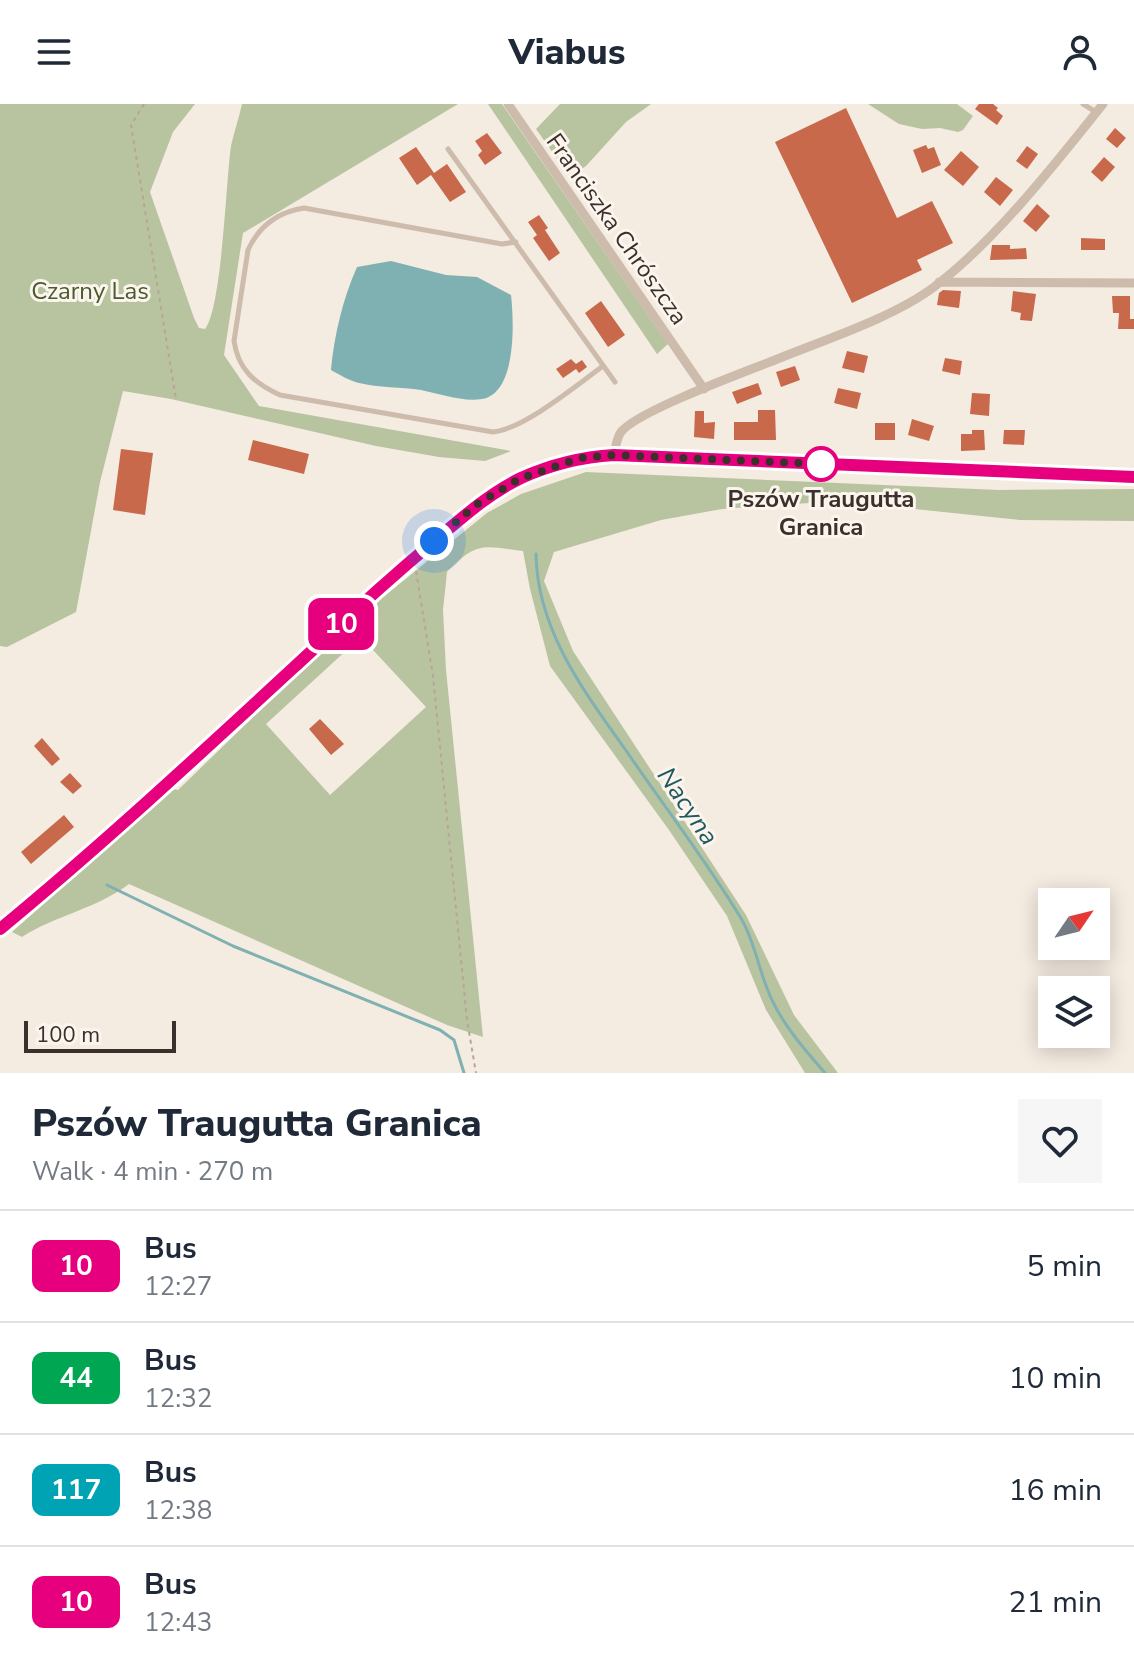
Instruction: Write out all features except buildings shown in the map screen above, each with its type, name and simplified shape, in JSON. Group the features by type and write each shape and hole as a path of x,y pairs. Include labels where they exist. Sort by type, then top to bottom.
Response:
{"street":[{"name":"Franciszka Chrószcza","path":"508,104 704,389"},
{"path":"614,455 619,434 631,423 897,308 939,282 979,246 1026,196 1100,108"},
{"path":"939,282 1134,283"},
{"path":"0,929 223,732 413,558 476,505 519,479 570,460 614,455 1134,477"}],"lane":[{"path":"1083,104 1100,108"},
{"path":"448,149 615,382"},
{"path":"516,242 502,244 304,208 289,210 264,227 248,250 234,341 236,355 243,370 255,381 280,395 493,432 508,429 524,420 603,366"}],"path":[{"path":"144,104 131,125 176,399"},
{"path":"413,558 433,676 467,1020 476,1073"}],"green space":[{"name":"Czarny Las","path":"0,104 195,104 173,132 150,192 194,318 199,328 205,329 216,296 231,146 242,104 458,104 243,233 224,355 259,406 511,451 485,461 439,457 123,391 100,482 76,612 7,647 0,646"},
{"path":"488,104 502,104 668,344 657,354"},
{"path":"560,104 651,104 626,122 586,166 570,177 536,129"},
{"path":"868,104 957,104 973,116 958,132 940,128 922,129 899,124"},
{"path":"586,472 999,490 1134,489 1134,521 1020,520 838,501 722,509 661,520 554,552 544,581 573,651 746,915 794,1015 838,1073 805,1073 766,1010 727,916 550,666 523,551 489,547 466,555 447,572 443,610 446,670 483,1037 447,1025 129,884 103,900 22,937 12,932 173,789 178,790 345,628 487,513 521,494","holes":["361,637 426,707 330,795 266,724"]}],"water":[{"path":"391,261 446,275 477,277 511,295 511,355 502,384 493,394 482,399 459,399 421,390 359,383 331,370 340,317 357,267"}],"waterway":[{"name":"Nacyna","path":"536,554 544,608 565,658 729,899 746,928 767,988 784,1022 825,1073"},
{"path":"107,885 233,946 440,1030 454,1040 464,1073"}],"bus line":[{"name":"10","path":"0,929 223,732 394,574 476,505 519,479 544,469 570,460 614,455 1134,477"}],"place":[{"name":"Pszów Traugutta Granica","path":"821,464"}],"route":[{"path":"434,541 476,505 519,479 580,458 614,455 821,464"}]}
